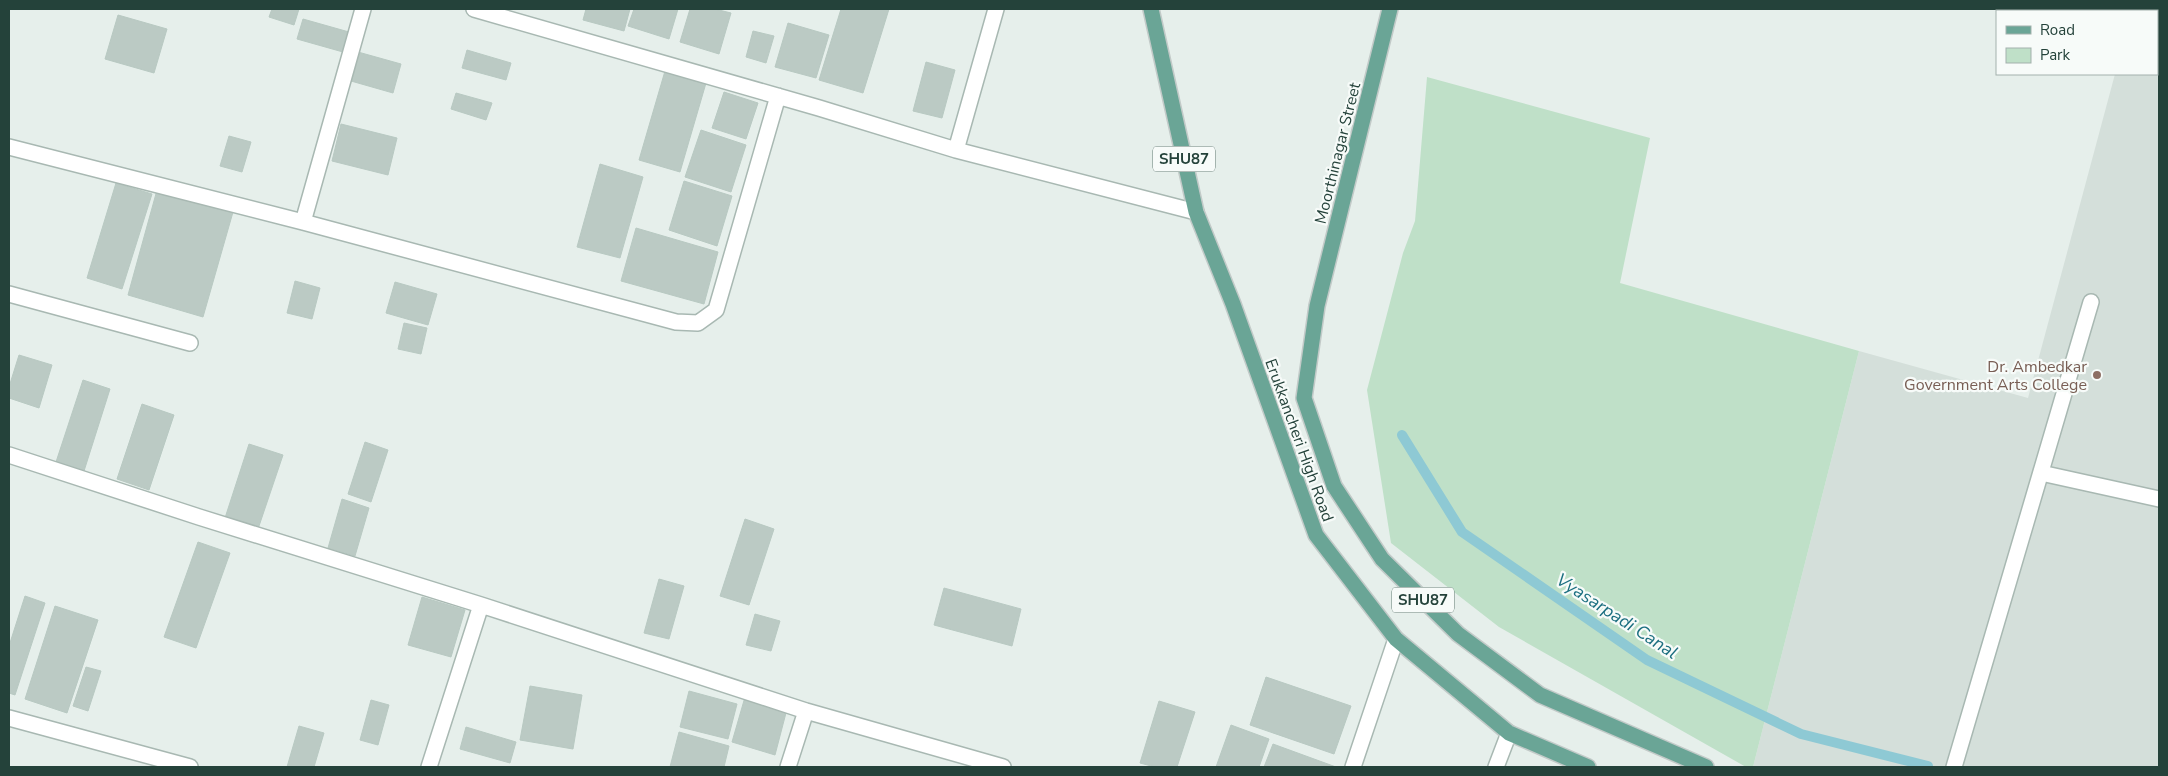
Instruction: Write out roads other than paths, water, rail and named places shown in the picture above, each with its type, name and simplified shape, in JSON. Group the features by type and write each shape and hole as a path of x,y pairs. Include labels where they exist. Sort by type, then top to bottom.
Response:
{"main road":[{"name":"Erukkancheri High Road","path":"1150,9 1196,212 1233,304 1316,535 1396,639 1509,733 1588,767"},
{"name":"Moorthinagar Street","path":"1390,9 1317,306 1304,398 1334,486 1382,559 1458,634 1540,695 1706,767"}],"street":[{"path":"303,222 363,9"},
{"path":"474,9 778,96 956,150 1196,212"},
{"path":"956,150 996,9"},
{"path":"9,147 303,222 676,322 698,324 716,310 778,96"},
{"path":"9,294 190,343"},
{"path":"1954,767 2091,302"},
{"path":"9,455 199,517 481,605 806,711 1003,767"},
{"path":"2041,473 2159,499"},
{"path":"429,767 481,605"},
{"path":"1352,767 1396,639"},
{"path":"788,767 806,711"},
{"path":"9,718 190,767"},
{"path":"1496,767 1509,733"}],"waterway":[{"name":"Vyasarpadi Canal","path":"1402,435 1462,532 1647,660 1801,734 1928,766"}],"place":[{"name":"Dr. Ambedkar Government Arts College","path":"2097,375"}]}
